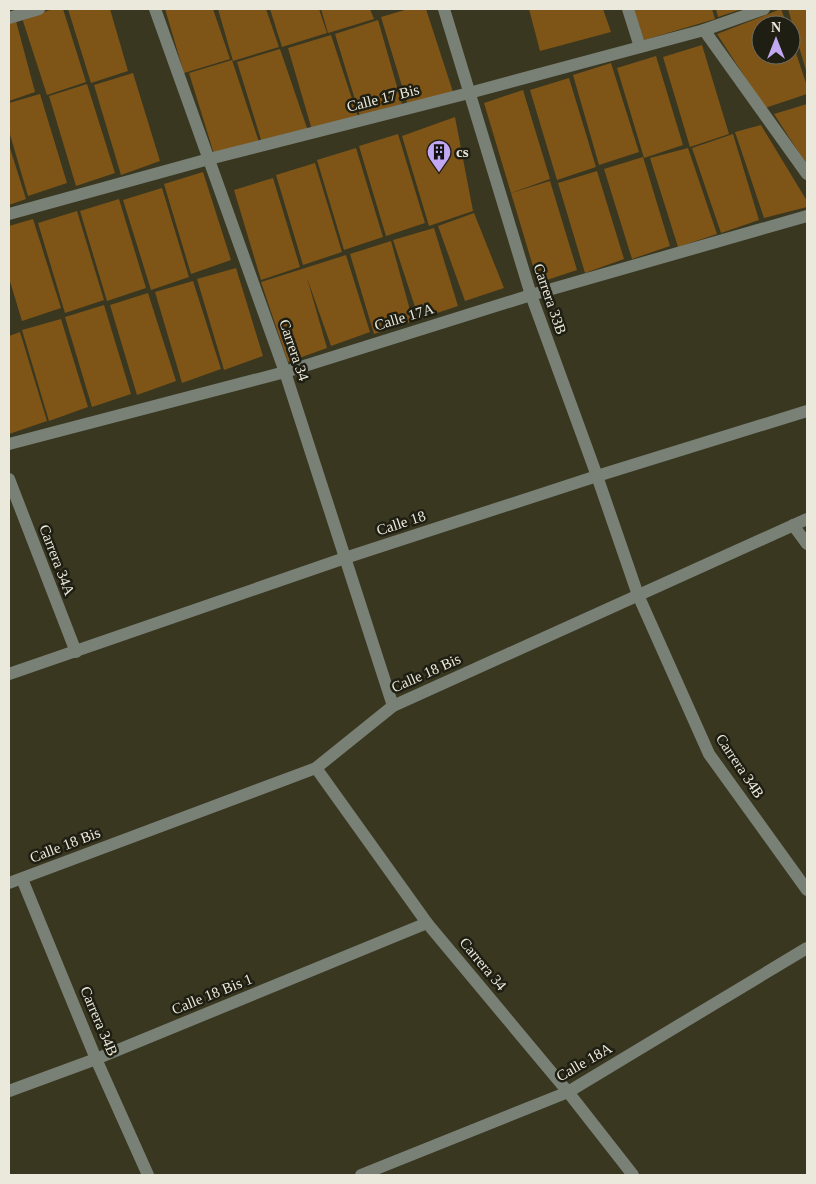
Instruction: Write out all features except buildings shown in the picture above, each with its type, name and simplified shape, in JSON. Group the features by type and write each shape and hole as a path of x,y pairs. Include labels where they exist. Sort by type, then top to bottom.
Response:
{"street":[{"path":"9,18 39,9"},
{"name":"Carrera 34","path":"156,9 285,372 393,706"},
{"name":"Carrera 33B","path":"444,9 530,295 597,476 638,595"},
{"path":"628,9 640,47"},
{"name":"Calle 17 Bis","path":"9,214 209,159 469,93 704,30 764,9"},
{"path":"704,30 807,174"},
{"name":"Calle 17A","path":"9,444 285,372 530,295 807,216"},
{"name":"Calle 18","path":"9,674 345,558 597,476 807,411"},
{"name":"Carrera 34A","path":"9,479 76,652"},
{"name":"Calle 18 Bis","path":"9,883 316,768 393,706 807,518"},
{"path":"793,525 807,544"},
{"name":"Carrera 34B","path":"638,595 709,754 807,890"},
{"name":"Carrera 34","path":"316,768 427,923 568,1092 633,1175"},
{"name":"Carrera 34B","path":"22,879 96,1059 148,1175"},
{"name":"Calle 18 Bis 1","path":"9,1090 96,1059 427,923"},
{"name":"Calle 18A","path":"361,1175 568,1092 807,948"}],"place":[{"name":"cs","path":"439,173"}]}
